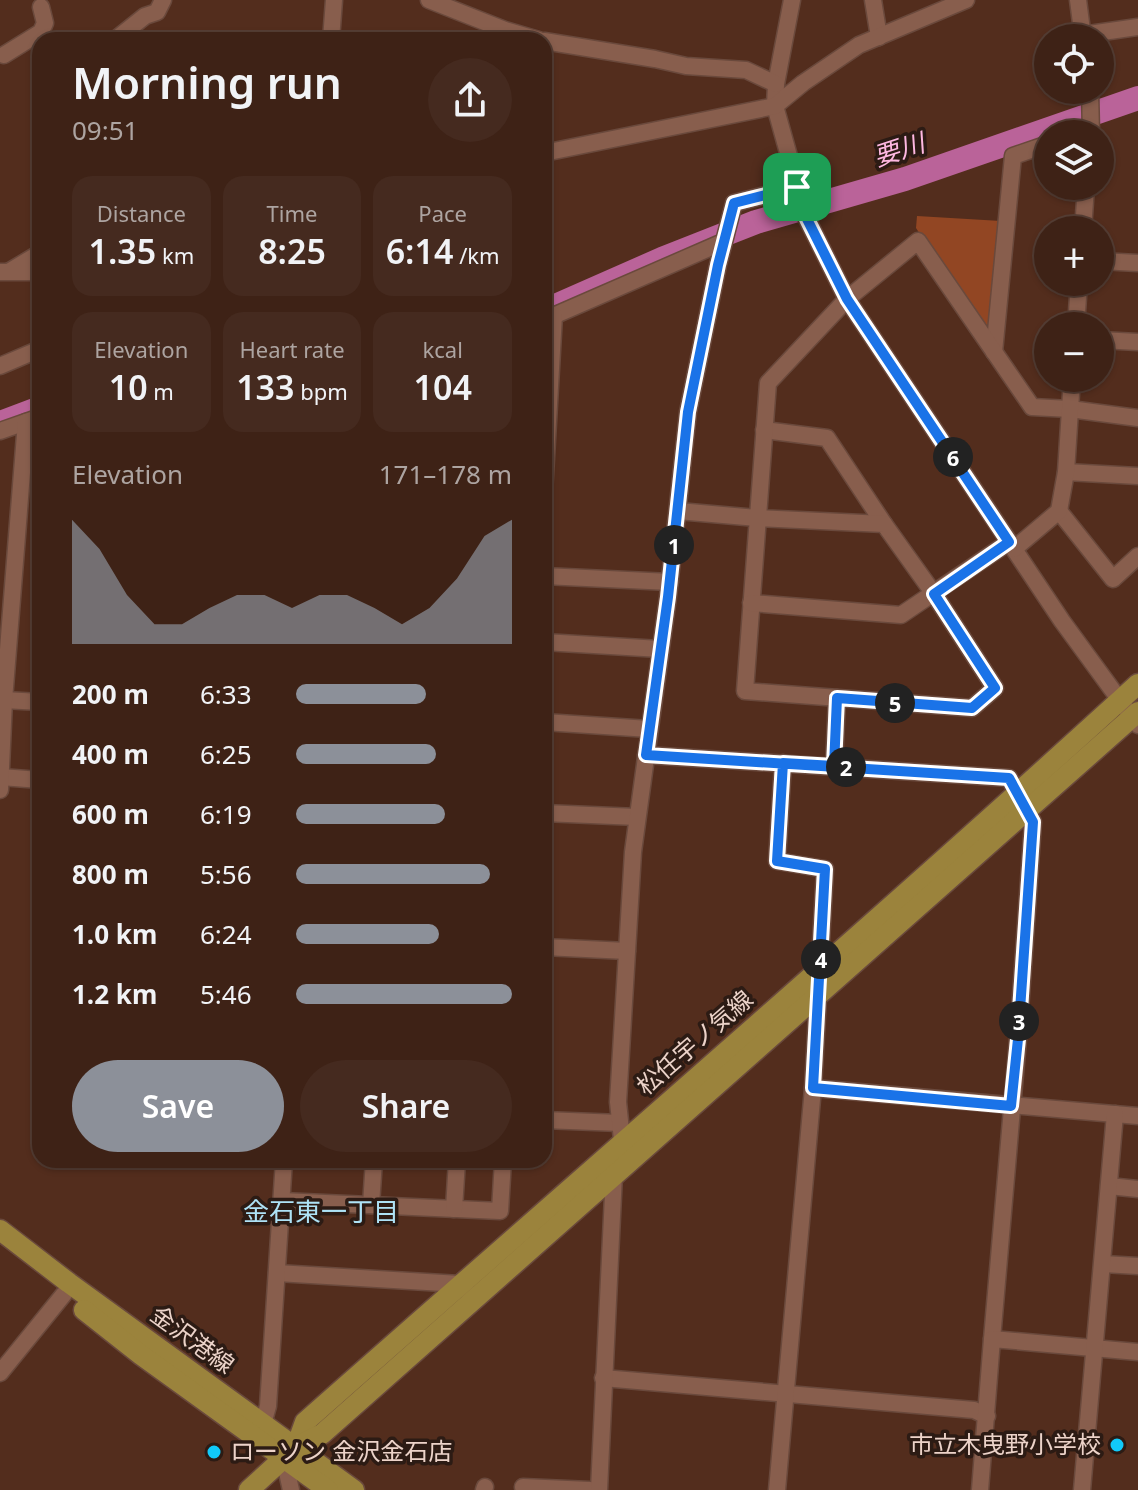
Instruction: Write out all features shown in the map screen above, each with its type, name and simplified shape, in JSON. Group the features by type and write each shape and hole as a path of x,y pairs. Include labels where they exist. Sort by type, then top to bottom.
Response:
{"main road":[{"name":"松任宇ノ気線","path":"468,1291 621,1132 1132,714 1138,684"},
{"name":"松任宇ノ気線","path":"249,1490 290,1453 305,1422 614,1174 818,997 1023,801"},
{"name":"金沢港線","path":"0,1230 290,1453 354,1490"},
{"name":"金沢港線","path":"0,1245 141,1355 258,1429"},
{"name":"金沢港線","path":"290,1453 328,1490"}],"street":[{"path":"125,32 145,16 157,12 163,0"},
{"path":"332,32 334,0"},
{"path":"429,0 496,32"},
{"path":"792,0 776,84 775,106 806,217 847,299 1012,546 1132,714"},
{"path":"873,0 879,37"},
{"path":"552,151 775,106 859,45 938,6 966,0"},
{"path":"1078,0 1081,24"},
{"path":"41,7 45,23 41,32"},
{"path":"1114,31 1138,27"},
{"path":"1,54 32,37"},
{"path":"552,43 686,66 746,70 776,84"},
{"path":"994,352 1013,156 1034,149"},
{"path":"599,1490 614,1174 621,1132 618,1102 637,817 670,582 688,412 734,203 799,193"},
{"path":"552,317 725,236"},
{"path":"764,430 827,438 995,688 972,708 745,691 757,518 764,430 768,383 847,299 918,241 1032,407 1138,418"},
{"path":"4,272 32,257"},
{"path":"1114,262 1138,263"},
{"path":"4,272 32,272"},
{"path":"1114,341 1138,342"},
{"path":"0,366 32,352"},
{"path":"751,603 901,615 1012,546 1059,511 1066,472 1071,392"},
{"path":"0,431 32,420"},
{"path":"0,790 7,579 19,514 22,470 32,425"},
{"path":"22,470 32,471"},
{"path":"1066,472 1138,476"},
{"path":"678,511 884,524"},
{"path":"1059,511 1113,579 1138,556"},
{"path":"0,513 19,514"},
{"path":"552,576 670,582"},
{"path":"552,642 660,649"},
{"path":"834,766 837,698"},
{"path":"4,700 32,702"},
{"path":"552,723 649,729"},
{"path":"646,755 1009,778 1033,822 980,1490"},
{"path":"777,1490 813,1088 825,869 777,861 783,763"},
{"path":"1,777 32,779"},
{"path":"552,813 637,817"},
{"path":"552,947 627,951"},
{"path":"813,1088 1138,1116"},
{"path":"1082,1490 1115,1114"},
{"path":"552,1121 621,1132"},
{"path":"258,1429 268,1406 284,1168"},
{"path":"371,1205 373,1168"},
{"path":"454,1209 457,1168"},
{"path":"282,1201 500,1211 503,1168"},
{"path":"1109,1186 1138,1189"},
{"path":"1103,1264 1138,1266"},
{"path":"277,1273 468,1291"},
{"path":"0,1373 64,1294"},
{"path":"992,1339 1138,1352"},
{"path":"603,1378 974,1410 987,1416"},
{"path":"290,1453 291,1490"},
{"path":"523,1487 590,1490"}],"shaded area":[{"path":"917,216 1001,221 992,324 982,327 916,228"}],"waterway":[{"name":"要川","path":"552,307 756,222 905,179 1138,98"},
{"name":"要川","path":"0,423 32,411"}],"place":[{"name":"市立木曳野小学校","path":"1117,1445"},
{"name":"ローソン 金沢金石店","path":"214,1452"}],"district":[{"name":"金石東一丁目","path":"321,1212"}],"route":[{"path":"797,187 734,203 688,412 668,597 646,755 834,766 1009,778 1033,822 1011,1106 813,1088 825,869 777,861 783,763 834,766 837,698 972,708 995,688 934,594 1009,542 847,299 806,217 797,187"}]}
